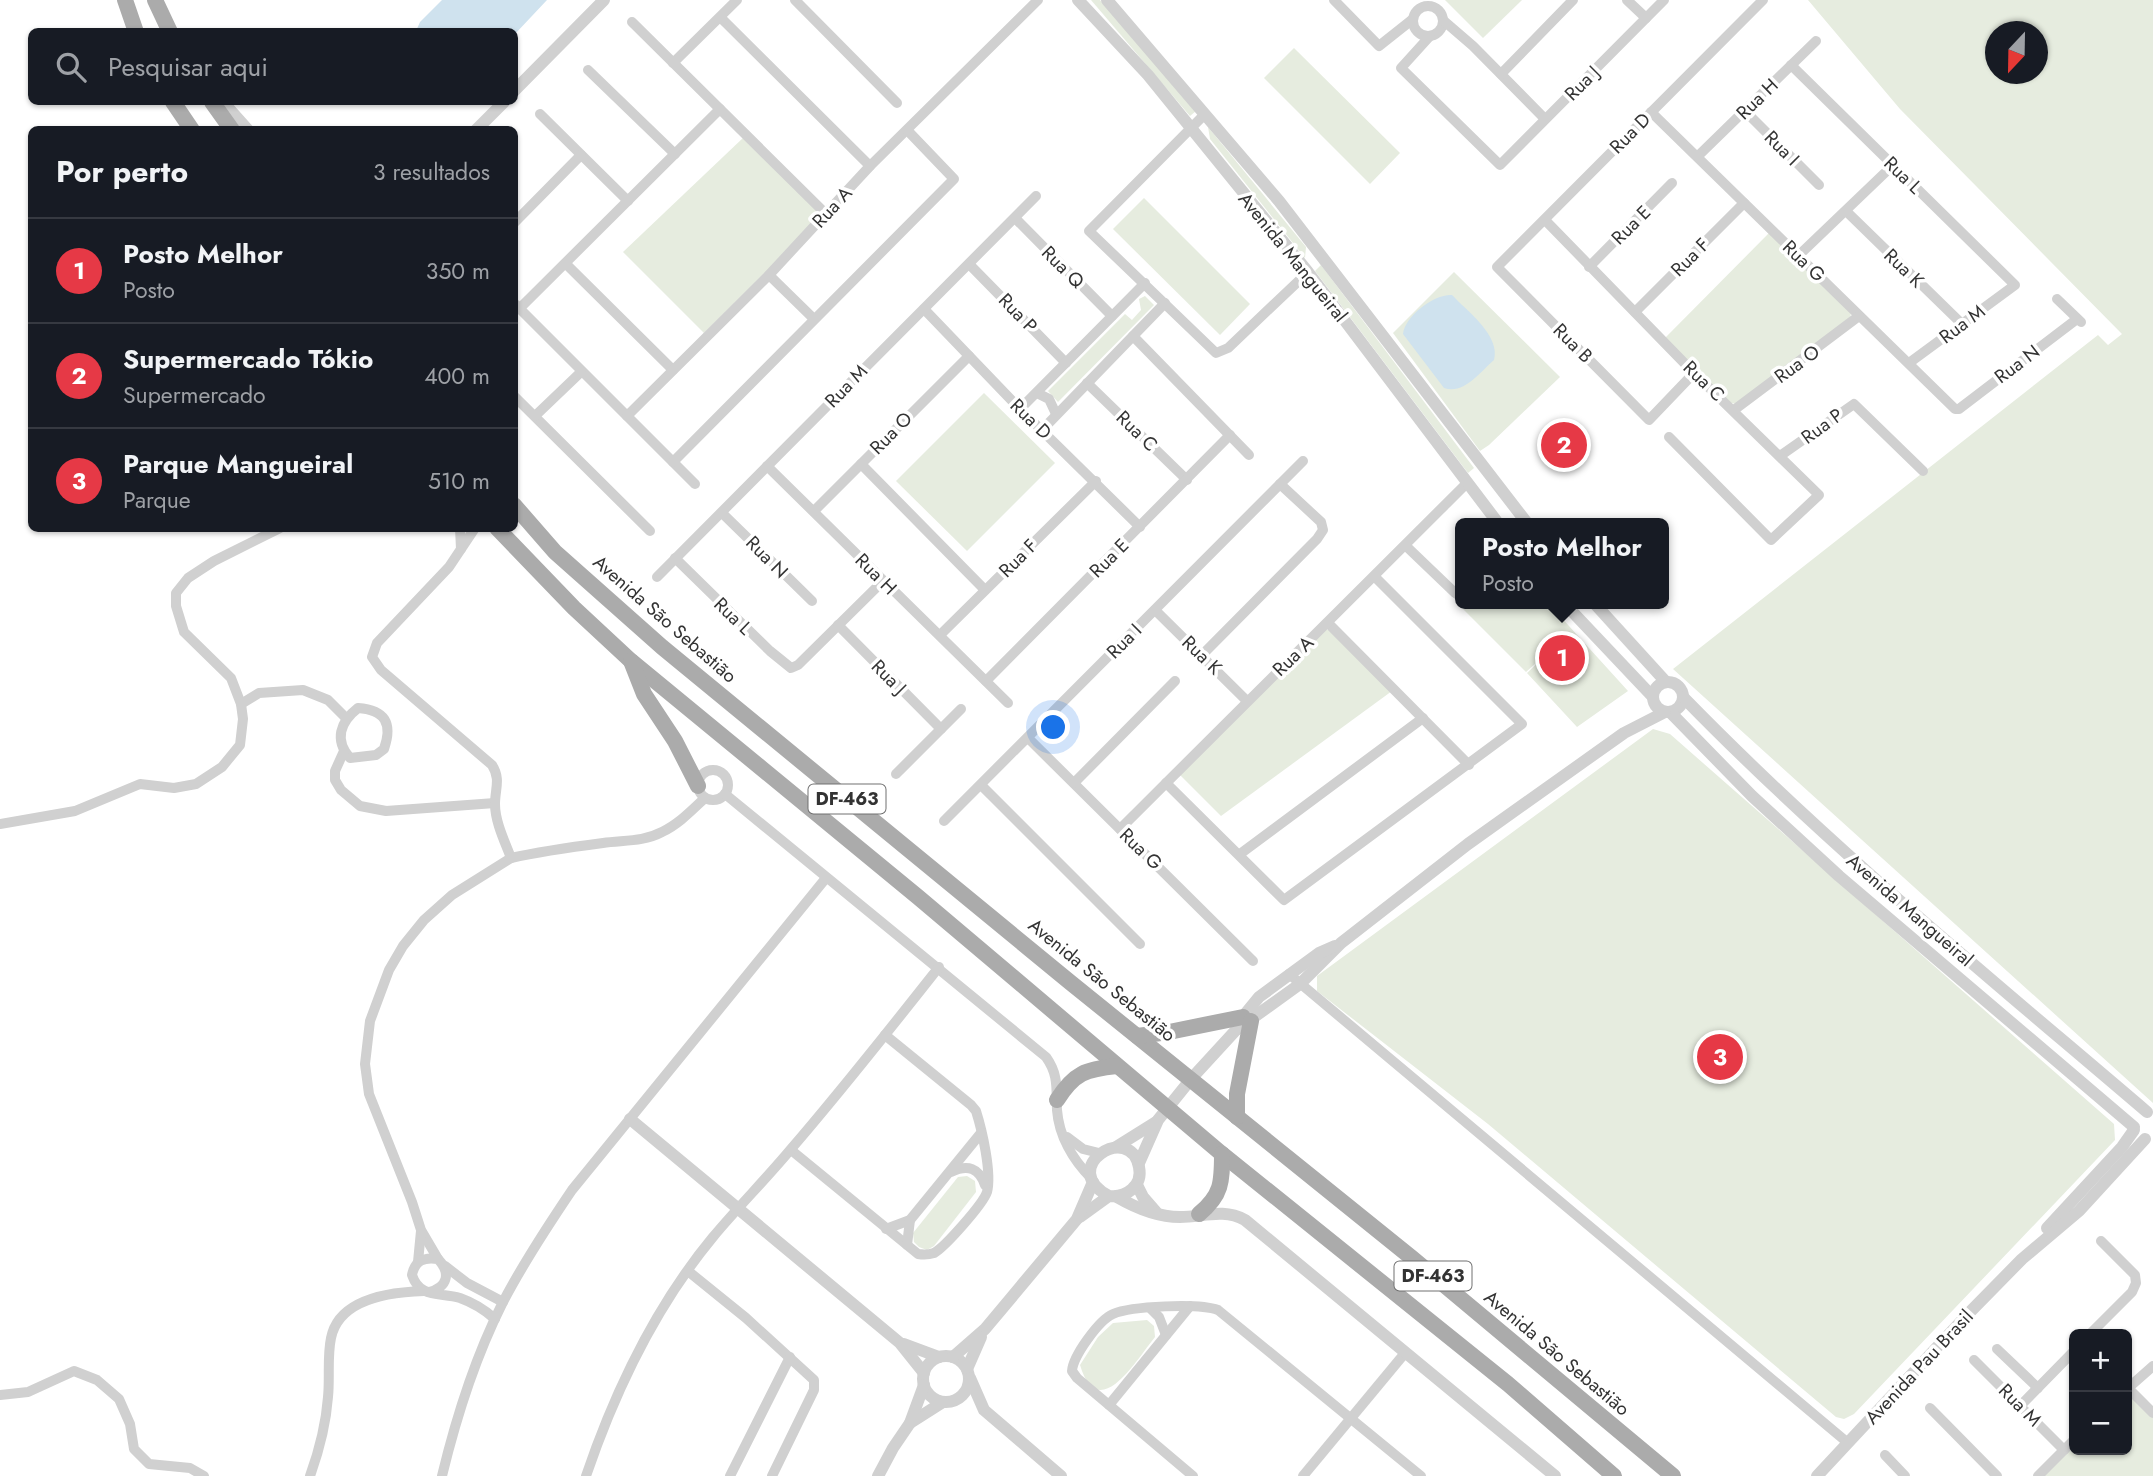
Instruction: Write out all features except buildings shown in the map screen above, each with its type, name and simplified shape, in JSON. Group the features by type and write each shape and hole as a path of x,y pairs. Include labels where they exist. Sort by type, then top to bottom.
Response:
{"main road":[{"path":"125,0 135,28"},
{"path":"155,0 168,28"},
{"path":"175,105 189,126"},
{"path":"214,105 229,126"},
{"name":"Avenida São Sebastião","path":"518,510 555,552 662,647 1412,1258 1673,1476"},
{"path":"518,521 555,552"},
{"name":"DF-463","path":"501,532 574,608 631,661 918,897 1222,1154 1508,1384 1614,1476"},
{"path":"631,661 644,694 702,792"},
{"path":"1138,1035 1243,1023 1237,1116"},
{"path":"1057,1100 1066,1085 1082,1073 1095,1068 1117,1066"},
{"path":"1199,1214 1210,1205 1220,1188 1222,1154"}],"street":[{"path":"518,87 604,0"},
{"path":"673,63 737,0"},
{"path":"795,0 897,103"},
{"name":"Rua A","path":"628,416 769,275 870,166 1038,0"},
{"name":"Avenida Mangueiral","path":"1078,0 1148,75 1189,129 1308,272 1494,518"},
{"name":"Avenida Mangueiral","path":"1107,0 1279,201 1523,518"},
{"path":"1334,0 1379,46 1413,19 1424,3 1434,7 1441,12 1444,21 1545,119"},
{"path":"1501,74 1573,0"},
{"path":"1627,0 1646,18"},
{"name":"Rua J","path":"1430,36 1401,68 1500,165 1664,0"},
{"name":"Rua D","path":"1497,267 1763,0"},
{"path":"721,18 870,166"},
{"path":"1413,19 1417,32 1430,36 1442,28 1444,21"},
{"path":"632,22 826,214"},
{"name":"Rua H","path":"1698,156 1815,41"},
{"path":"1148,75 1155,64 1166,66"},
{"name":"Rua L","path":"1791,65 2015,285"},
{"path":"588,70 675,155"},
{"path":"226,105 244,126"},
{"path":"480,126 501,105"},
{"path":"518,305 566,264 720,109"},
{"name":"Rua I","path":"1745,111 1819,185"},
{"name":"Rua G","path":"1651,112 1957,410"},
{"path":"540,114 628,201"},
{"path":"1205,114 1089,231 1216,353 1228,348 1308,272"},
{"path":"673,461 954,179 908,131"},
{"path":"518,219 581,155"},
{"path":"1799,255 1892,166"},
{"name":"Rua E","path":"1589,267 1672,183"},
{"name":"Rua M","path":"657,577 1036,196"},
{"name":"Rua F","path":"1635,312 1744,203"},
{"name":"Rua K","path":"1846,211 1962,324"},
{"name":"Rua Q","path":"1014,218 1112,316"},
{"name":"Rua C","path":"1545,220 1694,373 1819,495 1771,540 1669,438"},
{"path":"566,264 673,370"},
{"name":"Rua P","path":"969,264 1066,363"},
{"name":"Rua B","path":"1497,267 1649,419 1694,373"},
{"path":"769,275 814,319"},
{"path":"1020,409 1145,283"},
{"name":"Rua M","path":"1909,363 2015,285"},
{"name":"Rua N","path":"1957,410 2079,320 2057,299"},
{"path":"1042,429 1165,303"},
{"path":"518,307 695,485"},
{"name":"Rua D","path":"924,309 1020,409 1140,527"},
{"name":"Rua O","path":"1734,410 1859,316"},
{"path":"1355,334 1367,332 1374,324"},
{"path":"1133,336 1249,455"},
{"name":"Rua O","path":"814,511 969,356"},
{"path":"535,416 581,372"},
{"name":"Rua C","path":"1087,383 1187,480"},
{"path":"1037,393 1049,399 1056,414"},
{"path":"518,400 650,531"},
{"name":"Rua P","path":"1780,456 1854,404 1923,471"},
{"path":"1424,425 1427,417 1431,415 1442,416"},
{"name":"Rua E","path":"986,681 1230,435"},
{"name":"Rua I","path":"944,821 1303,461"},
{"path":"861,464 985,590"},
{"name":"Rua H","path":"767,466 1008,703"},
{"name":"Rua F","path":"940,635 1096,481"},
{"path":"1202,655 1323,530 1321,522 1280,484"},
{"name":"Rua A","path":"1121,829 1466,484"},
{"name":"Rua N","path":"722,513 811,601"},
{"path":"0,824 75,811 140,784 174,788 197,785 222,767 240,745 243,719 241,704 231,678 184,632 176,606 176,593 188,578 214,561 272,532"},
{"path":"460,532 461,549"},
{"path":"472,532 449,567 376,643 372,657 381,670 492,765 497,774 495,803 511,859"},
{"path":"1406,546 1455,593"},
{"name":"Rua L","path":"675,558 787,667 795,668 838,625"},
{"path":"1166,783 1284,900 1522,724 1375,577"},
{"path":"838,625 883,581"},
{"path":"1569,609 1583,612 1585,609"},
{"path":"1569,609 1653,699 1660,710 1667,712"},
{"path":"1243,1023 1300,984 1320,967 1341,943 1468,844 1625,733 1679,707 1683,697 1676,684 1665,682 1599,609"},
{"name":"Rua K","path":"1155,610 1247,701"},
{"path":"1328,623 1469,765"},
{"name":"Rua J","path":"838,625 941,729"},
{"path":"1073,783 1175,681"},
{"path":"1625,733 1653,699 1656,687 1665,682"},
{"path":"241,704 259,693 303,690 328,700 346,718"},
{"name":"Avenida Mangueiral","path":"1683,697 1741,757 1841,851 2150,1113"},
{"path":"358,708 372,709 384,717 389,727 384,749 376,755 350,758 344,751 339,738 346,718 358,708"},
{"path":"897,774 961,709"},
{"name":"Avenida Mangueiral","path":"1667,712 1752,796 1839,876 2144,1136"},
{"path":"1240,854 1423,718"},
{"name":"Rua G","path":"1028,738 1253,961"},
{"path":"344,751 335,771 335,780 341,790 360,806 386,811 495,803"},
{"path":"503,1303 467,1283 442,1262 421,1230 369,1094 365,1064 370,1021 389,970 424,920 452,895 511,859 577,846 628,842 655,836 681,820 702,792 702,775 712,770 723,774 728,784 725,794 713,800 702,792"},
{"path":"981,785 1140,944"},
{"path":"725,794 1046,1057 1057,1076 1060,1129 1070,1150 1099,1191 1159,1215 1177,1217 1234,1214 1245,1220 1555,1476"},
{"path":"442,1476 450,1440 495,1319 536,1244 572,1190 826,878"},
{"path":"878,1476 892,1448 910,1423 928,1364 946,1357 985,1329 1077,1219 1113,1196 1128,1193 1137,1185 1139,1163 1156,1122 1243,1023 1259,997 1319,953 1341,943"},
{"path":"586,1476 617,1393 645,1340 688,1270 791,1150 939,967"},
{"path":"1289,974 1848,1443"},
{"path":"791,1150 918,1254 937,1251 987,1193 987,1167 979,1121 971,1105 885,1035"},
{"name":"Avenida Mangueiral","path":"2144,1136 2137,1117 2150,1113"},
{"path":"630,1119 900,1343 924,1379 931,1396 943,1402"},
{"path":"1060,1129 1074,1145 1099,1153 1115,1147 1156,1122"},
{"path":"907,1245 911,1220 981,1133"},
{"name":"Avenida Pau Brasil","path":"1818,1476 2022,1259 2063,1209 2122,1147 2144,1136"},
{"path":"1115,1147 1125,1149 1139,1163"},
{"path":"1077,1219 1092,1180 1091,1169 1099,1153"},
{"path":"948,1173 966,1167 975,1170 981,1174 987,1193"},
{"path":"1137,1185 1143,1197 1159,1215"},
{"path":"886,1229 911,1220"},
{"path":"394,1292 412,1275 418,1262 421,1230"},
{"path":"2095,1329 2132,1292 2136,1283 2136,1275 2101,1241"},
{"path":"418,1262 426,1258 442,1262"},
{"path":"310,1476 325,1419 329,1348 334,1327 351,1308 394,1292 439,1290 446,1282 442,1262"},
{"path":"688,1270 811,1376 815,1386 772,1476"},
{"path":"412,1275 415,1285 426,1292 456,1297 474,1304 495,1319"},
{"path":"1109,1405 1191,1306"},
{"path":"1193,1476 1072,1371 1072,1364 1098,1326 1111,1315 1151,1309 1211,1307 1421,1476"},
{"path":"1151,1309 1166,1335"},
{"path":"910,1423 943,1402 961,1397 968,1385 968,1373 985,1329"},
{"path":"900,1343 961,1362 984,1410 1048,1471 1061,1476"},
{"path":"1997,1349 2038,1388"},
{"path":"1303,1476 1405,1353"},
{"path":"2021,1405 2069,1356"},
{"path":"730,1476 790,1357"},
{"name":"Rua M","path":"1974,1360 2064,1450"},
{"path":"2132,1384 2153,1366"},
{"path":"0,1395 28,1392 74,1371 97,1380 119,1399 130,1424 134,1449 149,1464 190,1468 205,1476"},
{"path":"2131,1392 2153,1413"},
{"path":"1930,1408 1997,1476"},
{"path":"2038,1476 2069,1445"},
{"path":"1885,1455 1905,1476"}],"shaded area":[{"path":"1091,0 1100,0 1196,111 1190,116"},
{"path":"1445,0 1522,0 1483,38"},
{"path":"1808,0 2153,0 2153,1103 1673,669 2098,335 2108,345 2122,334 1900,109"},
{"path":"1294,48 1400,153 1370,184 1264,78"},
{"path":"1208,127 1306,247 1305,258 1210,139"},
{"path":"744,137 816,210 817,221 704,333 623,252"},
{"path":"1144,198 1250,304 1220,335 1113,229"},
{"path":"1770,232 1851,312 1850,320 1738,404 1730,403 1665,338"},
{"path":"1321,265 1474,468 1468,473 1315,271"},
{"path":"1454,272 1560,377 1480,451 1393,333"},
{"path":"1145,296 1154,305 1058,402 1048,391 1125,314 1132,320 1141,310 1139,299"},
{"path":"984,393 1055,463 967,551 896,481"},
{"path":"1463,609 1554,609 1628,691 1577,727 1527,673 1567,635 1526,672"},
{"path":"1323,630 1331,630 1392,691 1221,816 1179,774"},
{"path":"1653,729 1670,734 2114,1124 2115,1140 1854,1414 1844,1419 1836,1417 1488,1124 1317,991 1317,976"},
{"path":"967,1176 975,1181 976,1192 934,1246 927,1250 919,1247 914,1242 913,1233 958,1177"},
{"path":"1147,1320 1154,1326 1155,1337 1128,1372 1107,1389 1097,1389 1088,1382 1080,1365 1098,1337 1113,1323"},
{"path":"2132,1394 2153,1416 2153,1476 2039,1476 2069,1447 2069,1455 2132,1455"}],"water":[{"path":"442,0 547,0 518,31 518,28 417,28"},
{"path":"1452,295 1488,333 1495,351 1494,360 1477,376 1465,385 1451,389 1444,388 1403,334 1409,320 1422,307 1437,298"}],"place":[{"name":"Supermercado Tókio","path":"1564,445"},
{"name":"Posto Melhor","path":"1562,658"},
{"name":"Parque Mangueiral","path":"1720,1057"}]}
